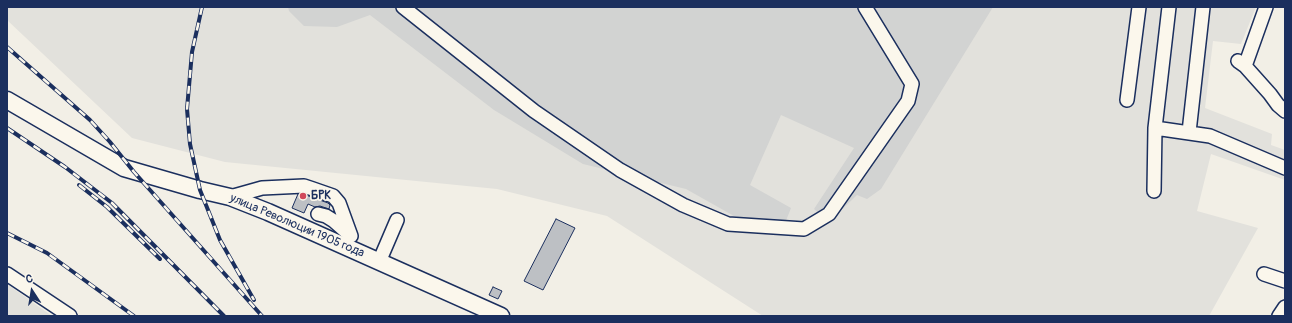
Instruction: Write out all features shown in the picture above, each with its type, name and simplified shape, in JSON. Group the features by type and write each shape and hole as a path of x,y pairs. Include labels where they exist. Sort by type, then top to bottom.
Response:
{"main road":[{"name":"улица Революции 1905 года","path":"7,100 124,168 230,197 501,316"}],"street":[{"path":"403,7 534,111 626,173 683,205 728,224 804,230 829,214 908,102 912,84 865,7"},
{"path":"1127,100 1139,7"},
{"path":"1154,191 1155,128 1169,7"},
{"path":"1189,132 1203,7"},
{"path":"1266,7 1241,63 1285,111"},
{"path":"1155,128 1210,136 1285,168"},
{"path":"230,197 262,188 304,186 333,196 339,203 351,236"},
{"path":"318,214 326,216 334,221 373,259 397,220"},
{"path":"7,274 70,316"},
{"path":"1264,274 1285,281"},
{"path":"1279,316 1285,307"}],"shaded area":[{"path":"7,7 1256,7 1241,44 1213,41 1205,108 1272,134 1271,145 1285,150 1285,180 1211,154 1197,211 1258,228 1209,316 763,316 607,216 497,189 225,162 132,138 7,20"},
{"path":"288,7 993,7 881,189 867,199 857,195 829,222 814,209 854,148 781,115 750,185 791,208 783,228 734,216 686,189 583,164 494,110 370,15 337,27 304,26 289,11"},
{"path":"7,284 52,316 7,316"}],"building":[{"path":"298,194 303,194 328,203 330,205 329,209 320,206 315,207 308,204 304,213 292,208"},
{"path":"556,219 575,228 543,290 524,281"},
{"path":"493,287 502,291 498,299 489,295"}],"railway":[{"path":"202,7 192,52 187,109 190,144 200,190 220,240 254,300"},
{"path":"7,47 90,120 134,172 262,316"},
{"path":"7,128 65,167 112,203 224,316"},
{"path":"79,185 107,207 160,259"},
{"path":"7,233 47,253 134,316"}],"place":[{"name":"БРК","path":"303,196"}]}
